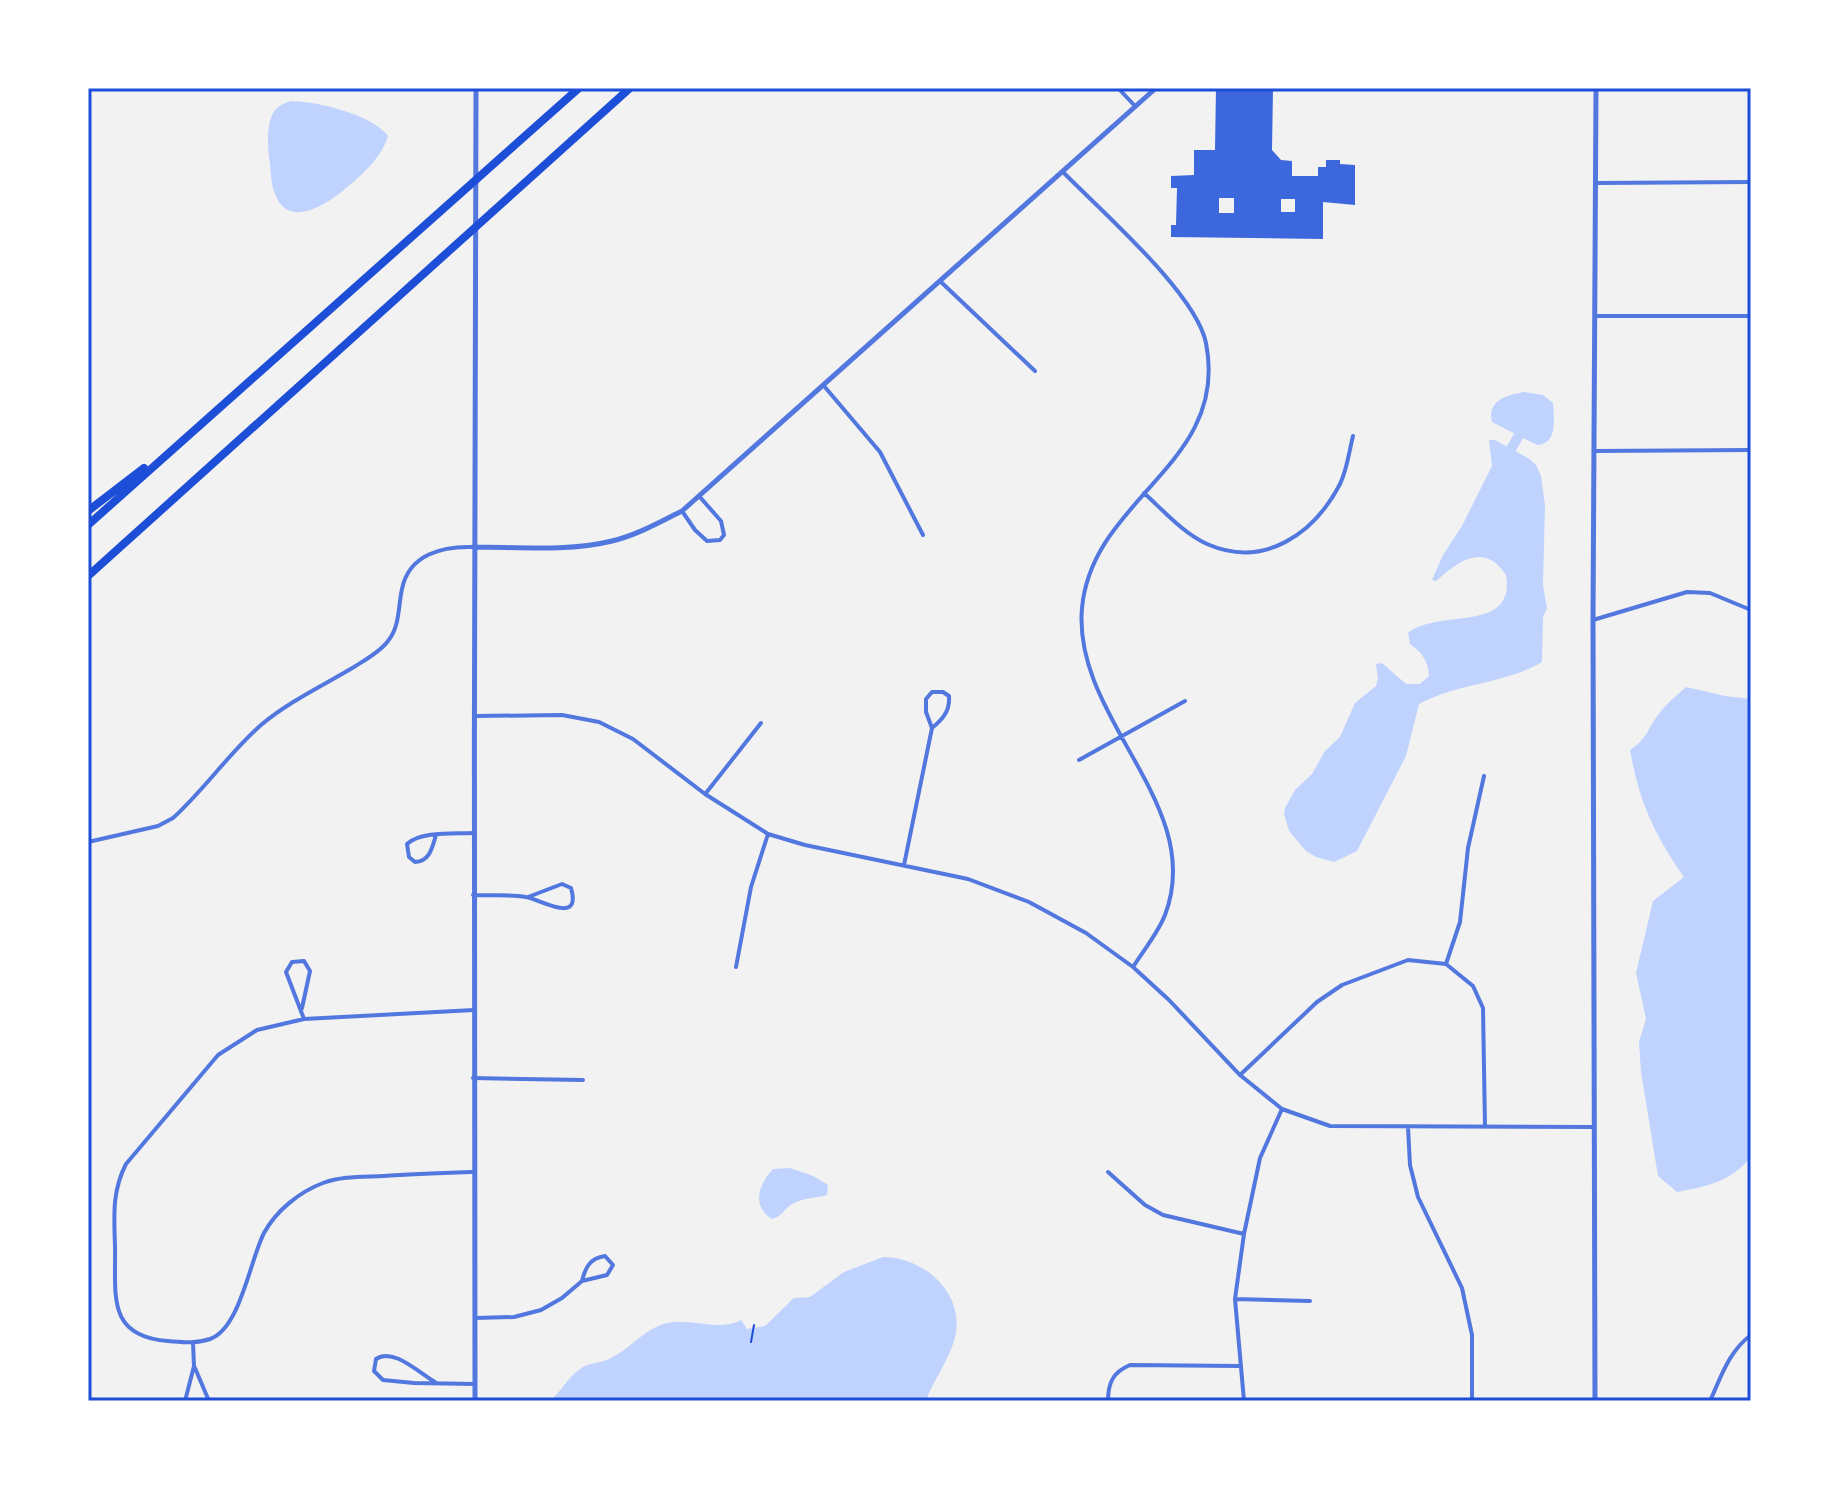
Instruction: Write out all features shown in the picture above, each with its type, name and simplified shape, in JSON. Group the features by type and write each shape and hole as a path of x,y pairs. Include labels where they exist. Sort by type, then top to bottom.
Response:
{"highway":[{"path":"88,525 579,88"},
{"path":"88,575 630,88"},
{"path":"88,511 193,431"}],"street":[{"path":"1118,88 1135,106"},
{"path":"1595,1401 1593,620 1596,88"},
{"path":"88,842 158,826 173,818 261,725 388,642 397,624 402,585 422,558 436,550 454,546 569,547 612,541 682,511 1153,89"},
{"path":"475,1401 473,833 476,716 473,547 476,91"},
{"path":"1063,172 1180,292 1196,316 1206,342 1209,381 1200,420 1184,448 1114,528 1099,550 1082,608 1083,642 1089,672 1162,813 1173,861 1172,889 1164,917 1133,967"},
{"path":"1596,183 1751,182"},
{"path":"941,282 1035,371"},
{"path":"1595,316 1751,316"},
{"path":"824,386 880,452 923,535"},
{"path":"1144,493 1187,532 1208,544 1238,552 1271,549 1300,536 1322,514 1342,481 1353,436"},
{"path":"1594,451 1751,450"},
{"path":"682,511 707,541 714,543 720,540 724,535 721,521 699,496"},
{"path":"1593,620 1687,592 1710,593 1751,610"},
{"path":"904,865 932,728 926,712 926,699 932,692 943,692 949,696 950,706 932,728"},
{"path":"1079,760 1185,701"},
{"path":"476,716 562,715 599,722 633,739 705,794 768,834 805,845 968,879 1029,902 1086,933 1133,967 1240,1075 1282,1109 1330,1126 1594,1127"},
{"path":"705,794 761,723"},
{"path":"1446,964 1460,922 1468,848 1484,776"},
{"path":"436,835 424,860 415,862 409,857 406,848 410,840 436,835 473,833"},
{"path":"736,967 751,887 768,834"},
{"path":"473,895 528,897 560,909 568,907 573,895 571,888 562,884 528,897"},
{"path":"302,1008 310,971 304,961 298,960 292,962 286,972 304,1019"},
{"path":"1240,1075 1317,1002 1342,985 1408,960 1446,964 1473,986 1483,1008 1485,1128"},
{"path":"474,1010 304,1019 257,1030 218,1055 126,1164 117,1182 114,1199 116,1298 120,1316 130,1330 146,1339 193,1342 213,1338 229,1325 264,1232 281,1210 303,1192 324,1182 346,1177 474,1172"},
{"path":"473,1078 583,1080"},
{"path":"1244,1401 1235,1299 1244,1234 1260,1158 1282,1109"},
{"path":"1408,1127 1410,1165 1418,1197 1462,1288 1472,1335 1472,1401"},
{"path":"1108,1172 1145,1205 1163,1215 1244,1234"},
{"path":"475,1318 514,1317 541,1310 582,1281 607,1275 613,1265 610,1260 605,1256 594,1259 587,1266 582,1281"},
{"path":"1235,1299 1310,1301"},
{"path":"1710,1401 1730,1357 1740,1342 1751,1335"},
{"path":"185,1401 194,1366 193,1342"},
{"path":"435,1382 391,1354 376,1359 374,1371 383,1380 475,1384"},
{"path":"1108,1401 1108,1386 1119,1370 1130,1365 1240,1366"},
{"path":"194,1366 209,1401"}],"path":[{"path":"751,1342 754,1325"}],"water":[{"path":"291,101 358,116 381,128 388,136 376,158 352,183 319,206 298,212 281,205 275,194 268,146 272,115 280,106"},
{"path":"1524,392 1543,395 1553,403 1552,435 1544,444 1537,445 1492,422 1492,409 1499,400"},
{"path":"1489,440 1495,440 1528,458 1541,476 1545,505 1543,586 1547,608 1543,617 1542,662 1513,675 1449,692 1419,704 1406,756 1357,851 1334,862 1316,857 1306,851 1289,831 1285,808 1295,790 1312,774 1325,751 1340,737 1355,703 1376,686 1376,664 1382,663 1406,684 1420,684 1429,676 1426,661 1410,644 1408,633 1438,622 1488,613 1499,605 1506,593 1506,575 1498,565 1480,557 1462,562 1436,581 1432,580 1492,466"},
{"path":"1686,687 1751,699 1751,1157 1727,1177 1677,1192 1658,1176 1641,1072 1639,1042 1646,1019 1636,973 1653,901 1684,877 1649,816 1630,750 1643,738 1664,707"},
{"path":"790,1168 828,1185 827,1195 794,1203 772,1219 761,1208 761,1188 773,1169"},
{"path":"883,1257 897,1258 924,1269 946,1289 952,1302 956,1316 954,1341 926,1401 550,1401 580,1369 617,1355 659,1326 676,1322 724,1325 741,1320 747,1329 765,1326 794,1298 810,1297 844,1272"}],"building":[{"path":"1216,88 1273,88 1272,150 1281,160 1292,161 1292,176 1318,176 1318,167 1326,167 1326,160 1355,165 1355,205 1323,202 1323,239 1171,237 1171,225 1176,225 1177,188 1171,188 1171,176 1194,175 1194,150 1215,150","holes":["1219,198 1234,198 1234,213 1219,213","1281,199 1295,199 1295,212 1281,212"]}],"waterway":[{"path":"1511,449 1518,437"}]}
